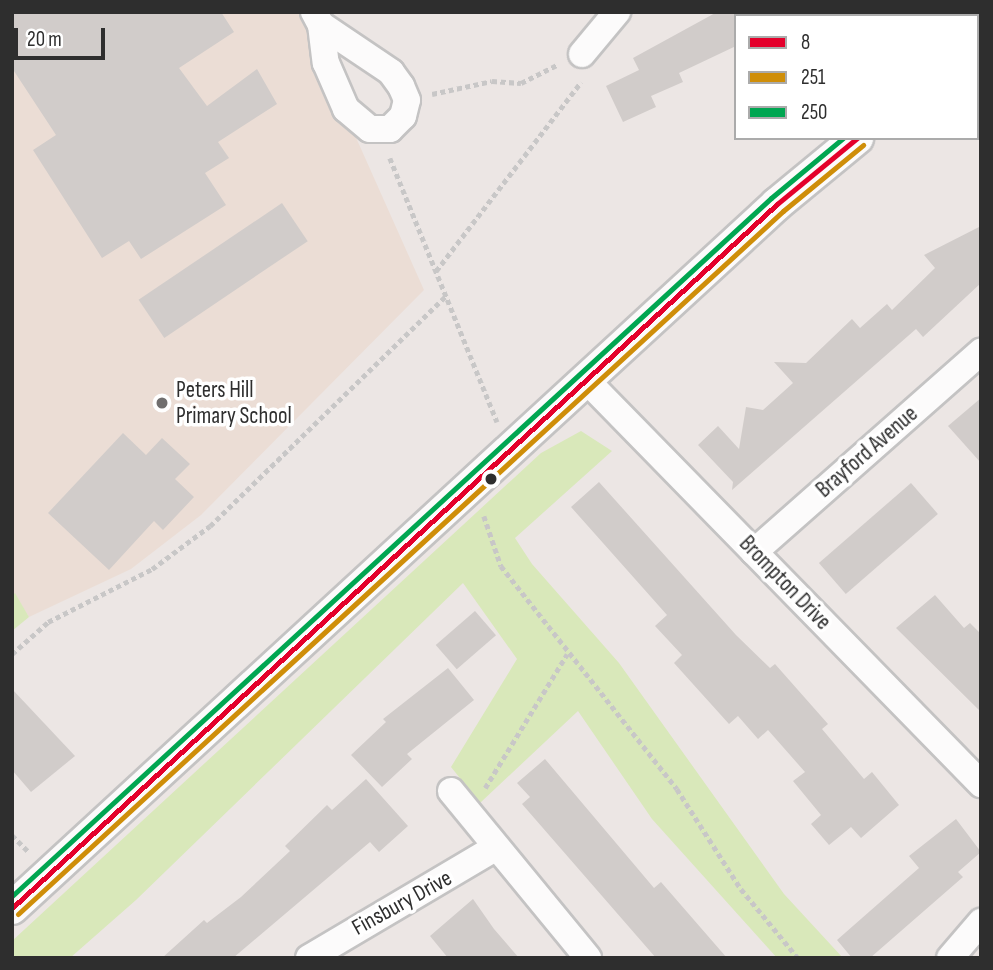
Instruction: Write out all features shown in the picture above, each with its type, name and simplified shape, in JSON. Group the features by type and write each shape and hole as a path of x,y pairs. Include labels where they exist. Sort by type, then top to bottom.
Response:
{"street":[{"path":"582,54 608,15"},
{"path":"318,19 391,72 407,100 403,116 390,129 379,131 360,124 346,108 326,63 318,19"},
{"path":"12,908 589,383 777,204 855,140"},
{"name":"Brayford Avenue","path":"754,552 981,352"},
{"name":"Brompton Drive","path":"589,383 981,784"},
{"path":"459,801 495,848 589,958"},
{"name":"Finsbury Drive","path":"309,958 495,848"},
{"path":"950,958 981,922"}],"path":[{"path":"407,100 474,83 533,79 569,56 582,54 585,78 436,271"},
{"path":"379,131 510,454"},
{"path":"12,654 48,622 152,569 210,526 446,296"},
{"path":"478,483 486,530 500,566 567,654 677,789 741,889 798,958"},
{"path":"459,801 496,774 567,654"},
{"path":"12,835 27,850"}],"shaded area":[{"name":"Peters Hill Primary School","path":"12,12 300,12 424,290 201,515 131,569 29,617 15,594 12,596"}],"green space":[{"path":"581,431 612,451 515,538 532,564 619,663 784,894 843,958 777,958 652,819 578,711 480,803 451,767 517,659 463,583 136,900 70,958 12,958 12,941 541,453"},
{"path":"15,593 29,617 12,631 12,596"}],"building":[{"path":"12,12 221,12 234,32 179,68 207,106 257,69 277,104 218,142 229,158 205,173 226,205 141,259 129,241 102,258 33,150 56,135 12,68"},
{"path":"717,12 736,12 734,47 679,73 683,82 651,96 656,107 623,122 606,86 639,70 633,58"},
{"path":"282,203 308,241 164,338 139,300"},
{"path":"981,226 981,283 923,337 916,329 732,490 733,482 698,445 718,426 739,449 746,407 763,410 793,383 774,362 806,363 852,319 860,328 887,304 892,310 935,268 924,255"},
{"path":"981,398 981,463 948,426"},
{"path":"123,433 146,455 162,438 190,464 175,479 194,497 163,530 154,521 109,570 48,513"},
{"path":"599,482 736,635 770,668 775,664 828,724 822,729 864,779 872,772 899,805 861,838 851,827 829,845 811,824 821,815 793,781 805,772 768,730 758,739 738,716 729,724 674,663 682,655 655,626 667,615 571,507"},
{"path":"911,483 938,514 846,594 819,563"},
{"path":"935,595 964,628 970,623 981,634 981,712 896,628"},
{"path":"475,611 496,635 457,669 436,645"},
{"path":"448,668 474,700 407,754 412,759 382,787 351,755 386,722 383,719"},
{"path":"12,689 75,756 31,792 12,770"},
{"path":"545,759 654,888 661,882 727,958 656,958 522,804 530,797 517,783"},
{"path":"366,779 408,826 379,852 370,842 233,958 162,958 204,920 207,923 241,897 290,851 285,846 327,805 332,810"},
{"path":"956,819 981,852 958,872 963,877 870,958 852,958 837,940 919,868 909,856"},
{"path":"473,899 519,958 448,958 430,936"}],"transit line":[{"name":"250","path":"12,896 771,198 841,140"},
{"name":"8","path":"12,908 777,204 855,140"},
{"name":"251","path":"18,914 783,211 863,145"}],"place":[{"name":"Peters Hill Primary School","path":"162,403"}]}
